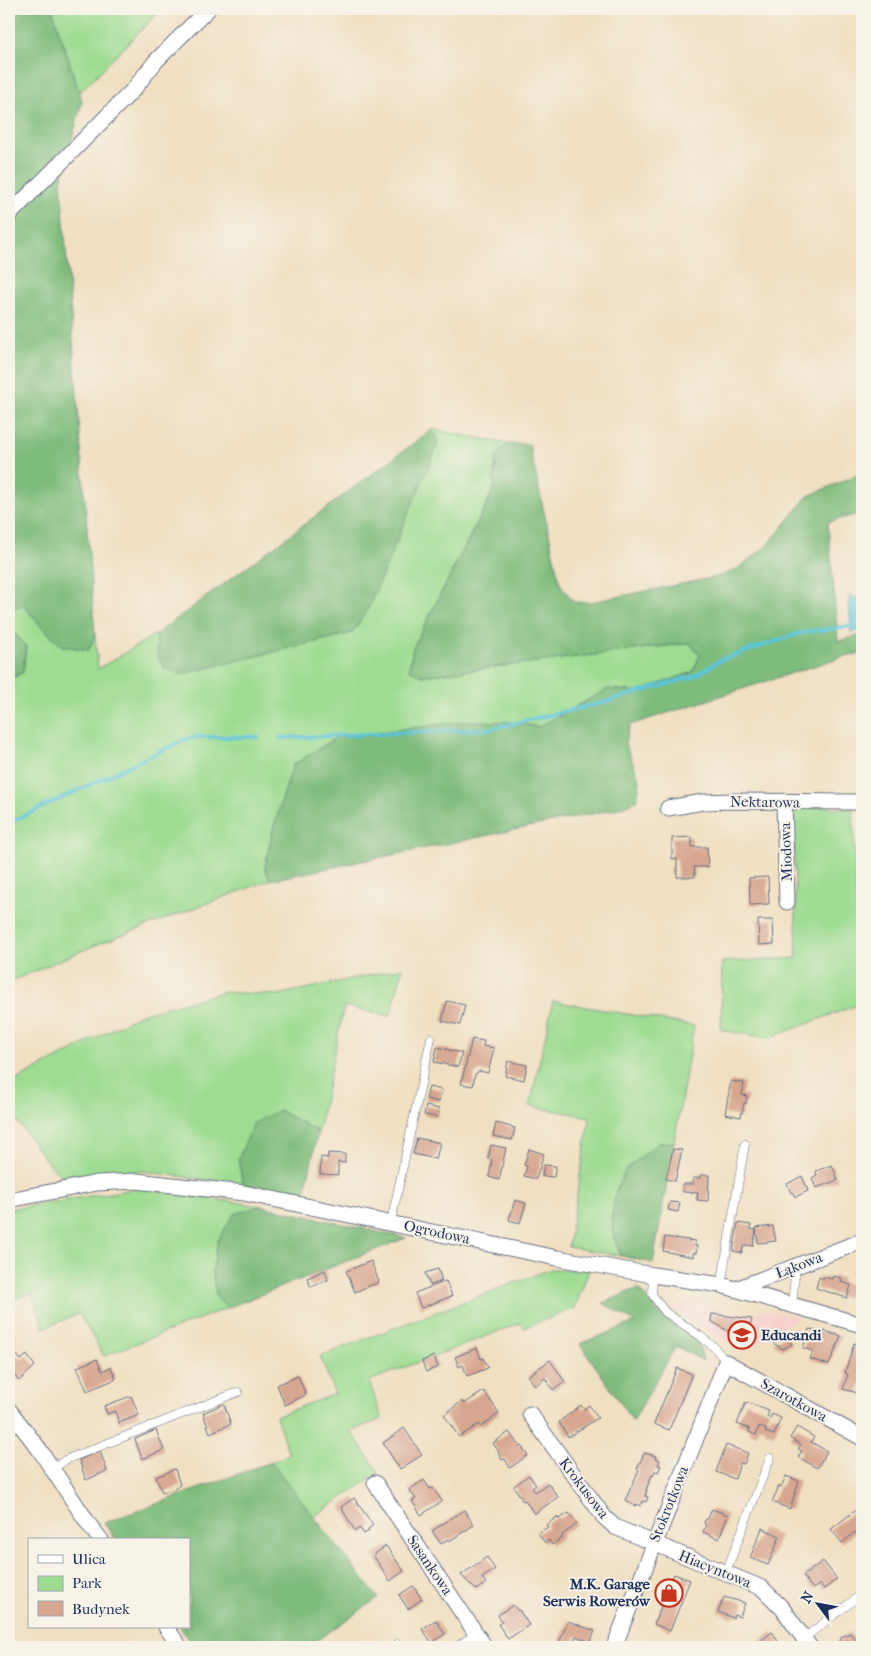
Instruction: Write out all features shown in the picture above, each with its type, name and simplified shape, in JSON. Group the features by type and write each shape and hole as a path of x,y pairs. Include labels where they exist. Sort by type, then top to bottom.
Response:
{"street":[{"path":"9,215 133,90 156,60 208,9"},
{"name":"Nektarowa","path":"668,808 722,801 862,801"},
{"name":"Miodowa","path":"784,802 787,902"},
{"name":"Ogrodowa","path":"9,1200 89,1184 136,1181 244,1193 557,1258 736,1289 862,1325"},
{"name":"Łąkowa","path":"736,1289 862,1241"},
{"name":"Szarotkowa","path":"726,1362 862,1438"},
{"name":"Stokrotkowa","path":"614,1647 726,1362"},
{"path":"9,1410 39,1449 100,1538"},
{"name":"Krokusowa","path":"530,1414 604,1517 615,1527 654,1544"},
{"name":"Sasankowa","path":"375,1483 485,1647"},
{"name":"Hiacyntowa","path":"654,1544 762,1588 782,1608 807,1643"},
{"path":"167,1628 180,1647"}],"lane":[{"path":"391,1222 431,1038"},
{"path":"721,1286 745,1144"},
{"path":"792,1304 796,1266"},
{"path":"653,1275 652,1294 665,1312 707,1341 726,1362"},
{"path":"52,1469 65,1460 238,1392"},
{"path":"726,1572 770,1458"},
{"path":"807,1643 862,1594"},
{"path":"456,1647 476,1634"}],"shaded area":[{"name":"Educandi","path":"694,1301 702,1302 714,1309 754,1315 763,1310 799,1316 744,1352 670,1309"}],"green space":[{"path":"9,9 52,9 82,101 61,182 95,635 89,650 62,646 24,606 9,607"},
{"path":"52,9 162,9 79,93"},
{"path":"433,429 507,444 496,457 493,491 413,648 409,669 422,676 690,643 700,655 693,672 637,692 608,689 539,727 510,722 470,721 293,765 273,829 265,867 270,880 93,946 9,982 9,680 23,672 26,646 12,629 9,620 9,607 24,606 62,646 89,650 95,635 98,669 156,634 158,658 182,674 352,633 438,444"},
{"path":"433,429 438,444 367,611 352,633 182,674 165,669 158,658 156,634"},
{"path":"507,444 529,444 560,584 574,602 591,602 717,577 736,570 768,545 808,496 862,473 862,513 828,522 838,641 862,635 862,653 842,657 630,725 625,743 640,781 637,801 616,809 270,880 265,867 273,829 293,765 337,737 470,721 510,722 539,727 608,689 637,692 693,672 700,655 690,643 422,676 409,669 413,648 493,492 496,457"},
{"path":"9,625 26,646 23,672 9,680"},
{"path":"793,805 853,809 860,1004 769,1038 721,1030 722,962 797,958"},
{"path":"403,968 390,1016 344,1006 318,1132 279,1110 238,1159 243,1185 142,1171 64,1179 48,1163 9,1110 9,1084 141,1014 223,992 277,995"},
{"path":"553,1001 694,1026 674,1142 658,1143 612,1214 613,1235 621,1256 568,1247 590,1117 530,1106"},
{"path":"279,1110 318,1132 305,1192 243,1185 238,1159 254,1123"},
{"path":"674,1142 653,1263 621,1256 613,1235 612,1214 616,1191 626,1169 658,1143"},
{"path":"141,1188 261,1206 234,1214 216,1297 227,1308 104,1356 79,1314 44,1328 32,1293 9,1301 9,1209"},
{"path":"261,1206 406,1238 227,1308 216,1297 212,1271 218,1240 234,1214"},
{"path":"551,1269 589,1270 575,1308 524,1328 521,1323 369,1381 382,1419 351,1431 379,1473 313,1517 271,1462 289,1455 276,1416 335,1394 320,1356"},
{"path":"638,1288 657,1311 698,1341 703,1361 676,1346 633,1421 580,1344 635,1322 603,1303"},
{"path":"271,1462 378,1598 307,1647 194,1647 181,1628 190,1628 190,1538 115,1538 104,1523"}],"water":[{"path":"849,596 862,597 862,630 851,633"}],"building":[{"path":"692,837 692,847 707,847 708,867 694,867 695,877 677,877 677,859 672,859 672,838"},
{"path":"768,877 769,904 750,905 749,878"},
{"path":"758,920 773,920 774,944 759,945"},
{"path":"447,1001 465,1005 460,1025 442,1021"},
{"path":"472,1039 484,1041 483,1046 494,1048 488,1073 480,1071 475,1074 473,1086 461,1084"},
{"path":"437,1047 462,1053 458,1067 434,1062"},
{"path":"508,1061 527,1065 524,1080 505,1076"},
{"path":"731,1081 744,1083 742,1095 747,1096 741,1117 725,1114"},
{"path":"429,1087 442,1090 439,1102 426,1099"},
{"path":"426,1106 439,1109 437,1117 424,1115"},
{"path":"496,1123 515,1128 512,1140 493,1136"},
{"path":"417,1138 440,1143 436,1159 413,1154"},
{"path":"491,1145 506,1148 499,1180 489,1177 492,1160 488,1159"},
{"path":"529,1149 544,1154 536,1179 524,1176 527,1166 524,1165"},
{"path":"673,1149 682,1150 675,1181 666,1179"},
{"path":"328,1153 345,1154 345,1163 338,1162 338,1175 320,1174 321,1157 328,1158"},
{"path":"544,1165 556,1166 554,1177 542,1176"},
{"path":"832,1165 838,1180 816,1188 812,1178 817,1175 816,1171"},
{"path":"700,1175 709,1175 708,1201 697,1200 698,1193 683,1192 683,1184 693,1184 693,1178 700,1178"},
{"path":"802,1176 808,1191 795,1197 787,1184"},
{"path":"862,1188 862,1203 857,1190"},
{"path":"515,1200 526,1203 520,1223 509,1220"},
{"path":"670,1202 680,1203 678,1212 668,1210"},
{"path":"738,1223 751,1225 750,1229 756,1230 753,1246 747,1245 743,1247 742,1253 733,1251"},
{"path":"773,1226 776,1241 758,1243 756,1228"},
{"path":"665,1237 695,1241 695,1246 697,1246 696,1253 693,1253 693,1257 663,1251"},
{"path":"371,1261 379,1282 355,1292 346,1271"},
{"path":"438,1269 442,1281 430,1285 425,1273"},
{"path":"325,1270 328,1280 311,1287 307,1278"},
{"path":"833,1276 842,1278 841,1282 851,1285 847,1298 816,1288 819,1277 832,1279"},
{"path":"446,1281 452,1296 421,1308 415,1293"},
{"path":"712,1314 752,1319 747,1336 731,1333 711,1321"},
{"path":"809,1329 841,1336 829,1365 810,1359 813,1351 803,1348"},
{"path":"786,1335 792,1344 783,1349 773,1343"},
{"path":"854,1343 862,1346 862,1379 858,1393 843,1389 848,1374 845,1373"},
{"path":"477,1348 481,1359 483,1358 488,1368 467,1376 463,1365 459,1367 455,1357"},
{"path":"17,1355 21,1360 27,1355 35,1366 19,1381 9,1369 9,1362"},
{"path":"434,1356 438,1367 426,1372 422,1361"},
{"path":"97,1359 102,1371 111,1367 116,1379 87,1391 77,1367"},
{"path":"550,1360 565,1382 553,1390 545,1378 535,1386 528,1376"},
{"path":"677,1368 692,1374 669,1430 654,1424"},
{"path":"298,1376 306,1395 285,1405 277,1385"},
{"path":"484,1391 499,1413 481,1427 479,1424 459,1437 444,1415 462,1401 464,1404"},
{"path":"131,1396 139,1415 119,1423 115,1411 107,1414 104,1406"},
{"path":"746,1402 769,1411 767,1416 770,1418 772,1414 781,1418 774,1435 765,1432 766,1429 759,1426 756,1435 749,1432 750,1429 737,1424"},
{"path":"224,1404 231,1424 210,1433 203,1413"},
{"path":"581,1405 584,1409 589,1405 598,1418 568,1437 559,1422"},
{"path":"797,1427 814,1437 811,1442 827,1451 817,1468 798,1457 802,1451 798,1449 801,1445 790,1438"},
{"path":"404,1428 422,1455 400,1469 383,1443"},
{"path":"156,1430 164,1450 142,1459 135,1439"},
{"path":"509,1432 528,1455 510,1468 505,1459 502,1460 493,1443"},
{"path":"726,1445 748,1453 744,1464 740,1463 735,1479 716,1472"},
{"path":"100,1451 107,1471 86,1480 79,1460"},
{"path":"644,1453 656,1456 655,1458 660,1460 658,1465 661,1466 658,1472 655,1471 652,1475 646,1490 645,1496 648,1497 646,1502 643,1501 641,1506 636,1504 635,1506 625,1500 639,1470 637,1469"},
{"path":"175,1469 180,1485 175,1487 175,1489 162,1492 156,1477"},
{"path":"529,1475 536,1485 532,1488 535,1492 548,1483 558,1497 534,1514 514,1486"},
{"path":"786,1476 799,1481 790,1509 772,1502"},
{"path":"424,1480 430,1489 433,1488 442,1501 421,1515 412,1501 416,1499 409,1490"},
{"path":"354,1498 373,1525 364,1534 360,1528 355,1531 341,1507"},
{"path":"712,1509 728,1515 719,1539 703,1532 706,1525 704,1523 705,1520 708,1519"},
{"path":"464,1510 474,1525 441,1544 432,1531"},
{"path":"856,1510 862,1518 862,1535 859,1537 855,1532 842,1543 831,1529"},
{"path":"569,1513 577,1524 552,1545 549,1540 545,1543 538,1533 548,1527 546,1525 557,1517 559,1519"},
{"path":"762,1528 780,1536 768,1565 750,1558"},
{"path":"386,1546 404,1571 390,1581 373,1555"},
{"path":"487,1557 495,1569 482,1578 486,1583 476,1590 461,1575"},
{"path":"823,1561 837,1579 824,1589 820,1584 813,1589 803,1576"},
{"path":"674,1574 690,1580 670,1631 654,1624"},
{"path":"413,1586 422,1599 408,1609 399,1595"},
{"path":"724,1597 745,1603 740,1617 734,1615 733,1618 718,1612"},
{"path":"513,1605 519,1610 529,1625 508,1639 498,1624 502,1622 498,1615"},
{"path":"436,1620 445,1634 432,1643 422,1629"},
{"path":"568,1621 595,1631 590,1642 576,1636 571,1647 558,1645"},
{"path":"772,1632 781,1646 763,1647 759,1642"},
{"path":"850,1633 858,1643 855,1645 856,1647 835,1647 834,1645 841,1640 841,1637"}],"waterway":[{"path":"280,738 489,729 602,703 695,676 720,660 801,633 850,626"},
{"path":"9,822 186,739 197,737 258,737"}],"place":[{"name":"Educandi","path":"742,1335"},
{"name":"M.K. Garage Serwis Rowerów","path":"669,1593"}]}
